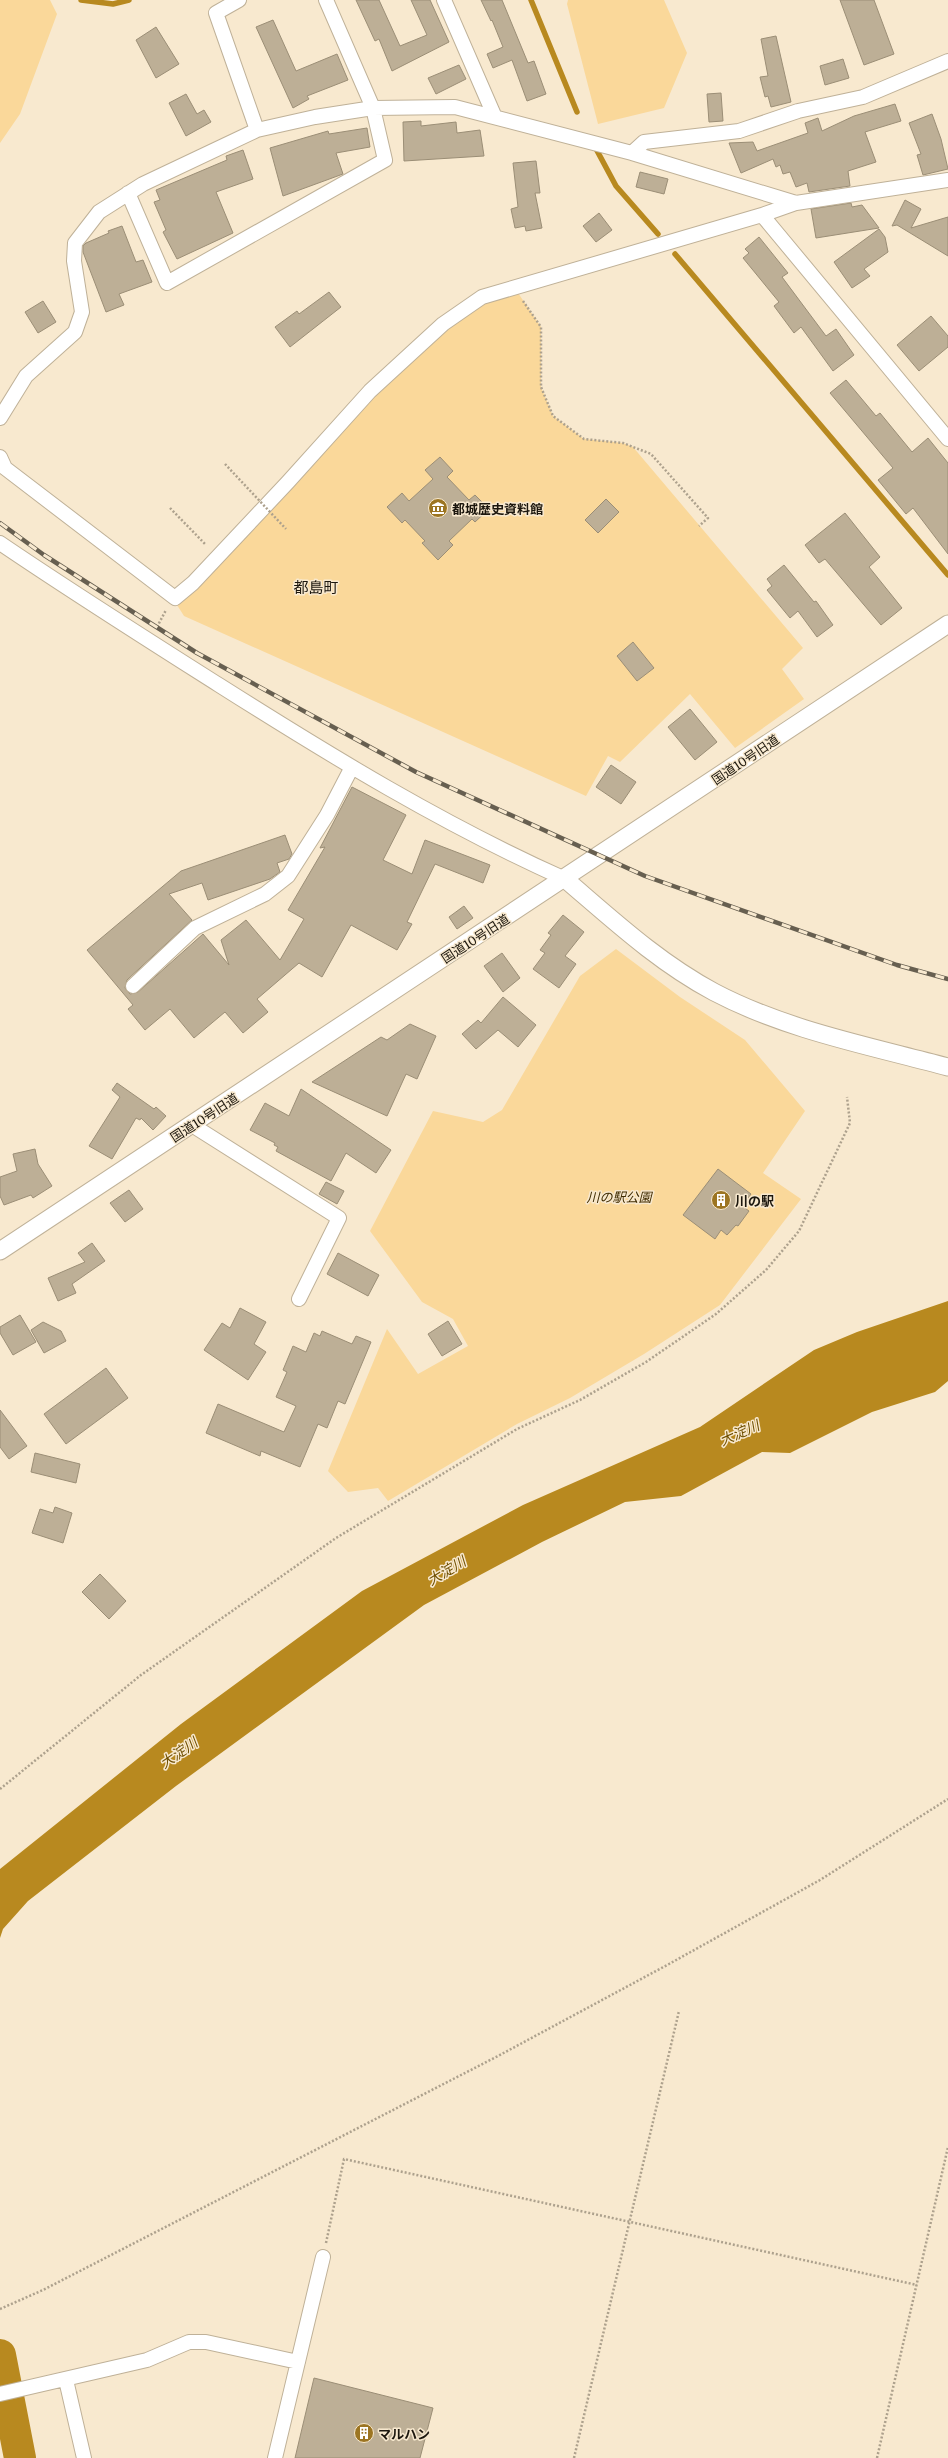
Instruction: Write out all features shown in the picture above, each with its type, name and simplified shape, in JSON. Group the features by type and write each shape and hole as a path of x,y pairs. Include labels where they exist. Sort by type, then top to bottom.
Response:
{"street":[{"path":"239,0 216,13 257,130"},
{"path":"128,193 167,283 385,160 373,108 326,0"},
{"path":"444,0 494,115"},
{"path":"632,153 644,142 739,131 798,111 863,97 948,61"},
{"path":"0,418 26,376 75,332 82,312 74,261 76,243 99,212 143,184 257,130 315,117 373,108 454,107 494,115 632,153 796,203"},
{"path":"0,457 6,468 175,598 193,583 370,391 443,324 482,297 762,215 796,203 948,180"},
{"path":"762,215 948,439"},
{"path":"0,542 72,592 352,767 404,797 526,861 565,879 644,947 714,992 750,1009 799,1026 948,1067"},
{"name":"国道10号旧道","path":"0,1251 192,1126 948,624"},
{"path":"133,986 195,928 265,894 288,876 327,815 352,767"},
{"path":"192,1126 339,1218 299,1299"},
{"path":"275,2458 323,2257"},
{"path":"0,2394 66,2380 147,2360 189,2342 206,2342 298,2362"},
{"path":"66,2380 84,2458"}],"path":[{"path":"514,287 541,327 541,387 553,416 584,439 622,443 651,454 708,518 699,526"},
{"path":"225,464 286,528"},
{"path":"170,508 218,556"},
{"path":"151,642 172,597"},
{"path":"0,1789 141,1675 336,1538 517,1429 580,1400 646,1362 716,1314 766,1270 799,1232 850,1123 847,1097"},
{"path":"0,2309 43,2290 491,2059 669,1964 820,1880 948,1800"},
{"path":"574,2458 679,2011"},
{"path":"877,2458 948,2147"},
{"path":"323,2257 344,2159 630,2220 917,2284"}],"green space":[{"path":"0,0 50,0 57,14 20,114 0,143"},
{"path":"568,0 664,0 687,53 664,108 598,124 567,4"},
{"path":"514,287 541,327 541,387 553,416 584,439 623,443 633,447 803,648 782,669 804,699 735,748 690,694 620,762 608,756 586,796 184,616 172,597 443,324"},
{"name":"川の駅公園","path":"616,949 680,997 745,1040 805,1111 763,1173 801,1199 720,1305 644,1354 570,1398 517,1424 388,1501 378,1488 348,1492 328,1471 387,1329 418,1374 468,1346 453,1319 422,1302 370,1231 433,1111 483,1122 502,1110 580,976"}],"water":[{"name":"大淀川","path":"948,1301 948,1381 935,1392 872,1412 790,1453 762,1452 681,1496 625,1502 542,1542 424,1605 176,1786 28,1901 3,1929 0,1938 0,1869 181,1724 362,1591 523,1505 700,1427 814,1350 857,1332"}],"building":[{"path":"356,0 379,0 400,46 427,35 411,0 430,0 449,42 392,71 379,39 375,41"},
{"path":"481,0 502,0 528,63 534,61 546,94 527,101 512,60 493,68 487,54 503,47 492,20 491,21"},
{"path":"840,0 874,0 894,54 864,65"},
{"path":"273,20 296,71 337,54 348,80 307,96 309,99 293,108 256,27"},
{"path":"156,27 179,64 156,78 136,40"},
{"path":"776,36 791,102 771,107 768,96 765,97 760,77 768,76 761,39"},
{"path":"843,59 849,78 825,85 820,66"},
{"path":"459,65 466,79 436,94 428,78"},
{"path":"721,93 723,121 709,122 707,94"},
{"path":"186,94 197,114 204,110 211,122 186,136 169,103"},
{"path":"895,104 901,121 865,132 876,162 848,171 850,186 809,192 807,183 796,187 790,172 783,174 780,165 776,167 773,159 741,173 729,143 753,142 757,151 808,133 805,123 818,118 822,131 854,116"},
{"path":"932,114 941,139 948,169 923,175 917,155 921,154 909,123"},
{"path":"421,121 421,126 456,122 457,133 480,130 484,156 404,161 403,122"},
{"path":"367,128 370,147 336,153 343,174 283,196 270,148 328,131 329,134"},
{"path":"243,150 253,179 216,192 233,233 177,259 163,232 166,230 154,202 160,200 156,190 227,160 226,156"},
{"path":"536,161 540,193 535,193 542,228 526,231 525,226 515,228 511,209 518,207 513,163"},
{"path":"640,172 668,179 664,194 636,187"},
{"path":"905,200 921,209 911,228 948,217 948,256 897,225 892,226"},
{"path":"851,203 852,207 862,205 879,228 816,238 811,209"},
{"path":"599,213 612,230 596,242 583,226"},
{"path":"122,226 136,262 143,260 152,282 119,294 124,305 106,312 83,252 83,246 86,243 109,233 108,231"},
{"path":"879,229 885,237 888,252 864,269 870,276 852,288 834,262"},
{"path":"759,237 788,273 782,277 826,336 836,329 854,355 833,371 801,327 794,333 774,306 779,302 743,258 749,253 745,249"},
{"path":"329,292 341,307 290,347 275,327 297,311 299,314"},
{"path":"43,301 56,322 38,333 25,312"},
{"path":"931,316 948,336 948,347 919,371 897,345"},
{"path":"846,380 876,416 880,413 912,452 928,438 948,463 948,554 913,508 906,514 878,480 893,468 830,393"},
{"name":"都城歴史資料館","path":"440,457 453,471 447,477 469,500 475,495 489,509 475,522 472,519 449,541 453,545 438,560 422,543 425,541 405,520 402,523 387,507 402,493 409,501 433,479 425,470"},
{"path":"606,499 619,512 598,533 585,520"},
{"path":"845,513 880,557 869,567 902,608 881,625 825,559 819,563 805,545"},
{"path":"784,565 814,602 816,601 833,625 817,637 798,611 790,618 767,590 772,586 767,579"},
{"path":"633,642 654,668 637,681 617,656"},
{"path":"690,709 717,742 695,760 668,727"},
{"path":"611,765 636,782 621,804 596,787"},
{"path":"352,787 406,815 383,860 412,874 425,840 490,865 483,883 435,864 407,922 412,924 397,950 351,925 322,977 299,963 257,999 268,1012 243,1033 225,1012 194,1038 170,1009 145,1030 128,1009 133,1005 87,950 181,871 285,835 292,854 289,859 277,863 280,872 270,879 208,900 202,883 169,894 192,920 127,980 125,988 130,994 138,992 203,934 229,965 221,940 246,920 280,960 304,919 288,910 325,847 320,848"},
{"path":"464,906 473,918 457,929 449,917"},
{"path":"563,915 584,932 565,956 576,964 559,988 533,969 545,953 540,950 551,935 548,933"},
{"path":"502,953 520,978 503,992 484,966"},
{"path":"503,997 536,1025 518,1047 498,1030 476,1049 462,1034 478,1020 481,1023"},
{"path":"410,1024 436,1036 417,1079 406,1074 387,1116 312,1082 381,1037 387,1040"},
{"path":"117,1083 154,1109 156,1107 166,1116 153,1130 141,1118 140,1120 136,1118 112,1159 89,1146 120,1097 112,1090"},
{"path":"301,1089 391,1150 376,1173 346,1153 331,1181 276,1151 278,1147 274,1145 275,1143 250,1130 265,1103 289,1116"},
{"path":"35,1149 38,1164 52,1186 33,1198 31,1195 4,1205 0,1196 0,1177 17,1171 13,1154"},
{"name":"川の駅","path":"718,1169 751,1194 742,1206 749,1211 738,1226 736,1225 727,1235 721,1230 715,1239 683,1215"},
{"path":"326,1182 344,1191 337,1204 319,1194"},
{"path":"129,1190 143,1209 125,1222 110,1203"},
{"path":"92,1243 105,1261 72,1284 76,1293 58,1301 48,1278 85,1262 78,1253"},
{"path":"338,1253 379,1275 368,1296 327,1274"},
{"path":"240,1308 266,1322 254,1344 266,1352 248,1380 204,1350 222,1323 230,1328"},
{"path":"20,1315 36,1342 13,1355 0,1333 0,1327"},
{"path":"448,1321 462,1344 442,1356 428,1334"},
{"path":"43,1322 61,1331 66,1341 44,1353 31,1330"},
{"path":"322,1331 352,1344 356,1336 371,1342 345,1404 338,1401 327,1428 318,1424 300,1467 261,1451 260,1456 206,1433 218,1404 284,1432 296,1406 276,1397 287,1372 283,1370 293,1346 306,1352 314,1333 320,1336"},
{"path":"106,1368 128,1398 66,1444 44,1414"},
{"path":"0,1410 27,1446 9,1459 0,1447"},
{"path":"35,1453 80,1464 76,1483 31,1472"},
{"path":"55,1507 72,1513 63,1543 32,1533 40,1509 53,1513"},
{"path":"100,1574 126,1601 109,1619 82,1592"},
{"name":"マルハン","path":"314,2378 433,2408 420,2458 295,2458"}],"waterway":[{"path":"81,0 113,4 129,0"},
{"path":"531,0 577,112"},
{"path":"594,145 616,186 658,234"},
{"path":"675,254 948,575"},
{"path":"0,2355 20,2458"}],"railway":[{"path":"0,523 44,555 197,653 416,772 645,876 897,965 948,979"}],"place":[{"name":"都城歴史資料館","path":"438,508"},
{"name":"川の駅","path":"721,1200"},
{"name":"マルハン","path":"364,2433"}],"district":[{"name":"都島町","path":"316,586"}]}
